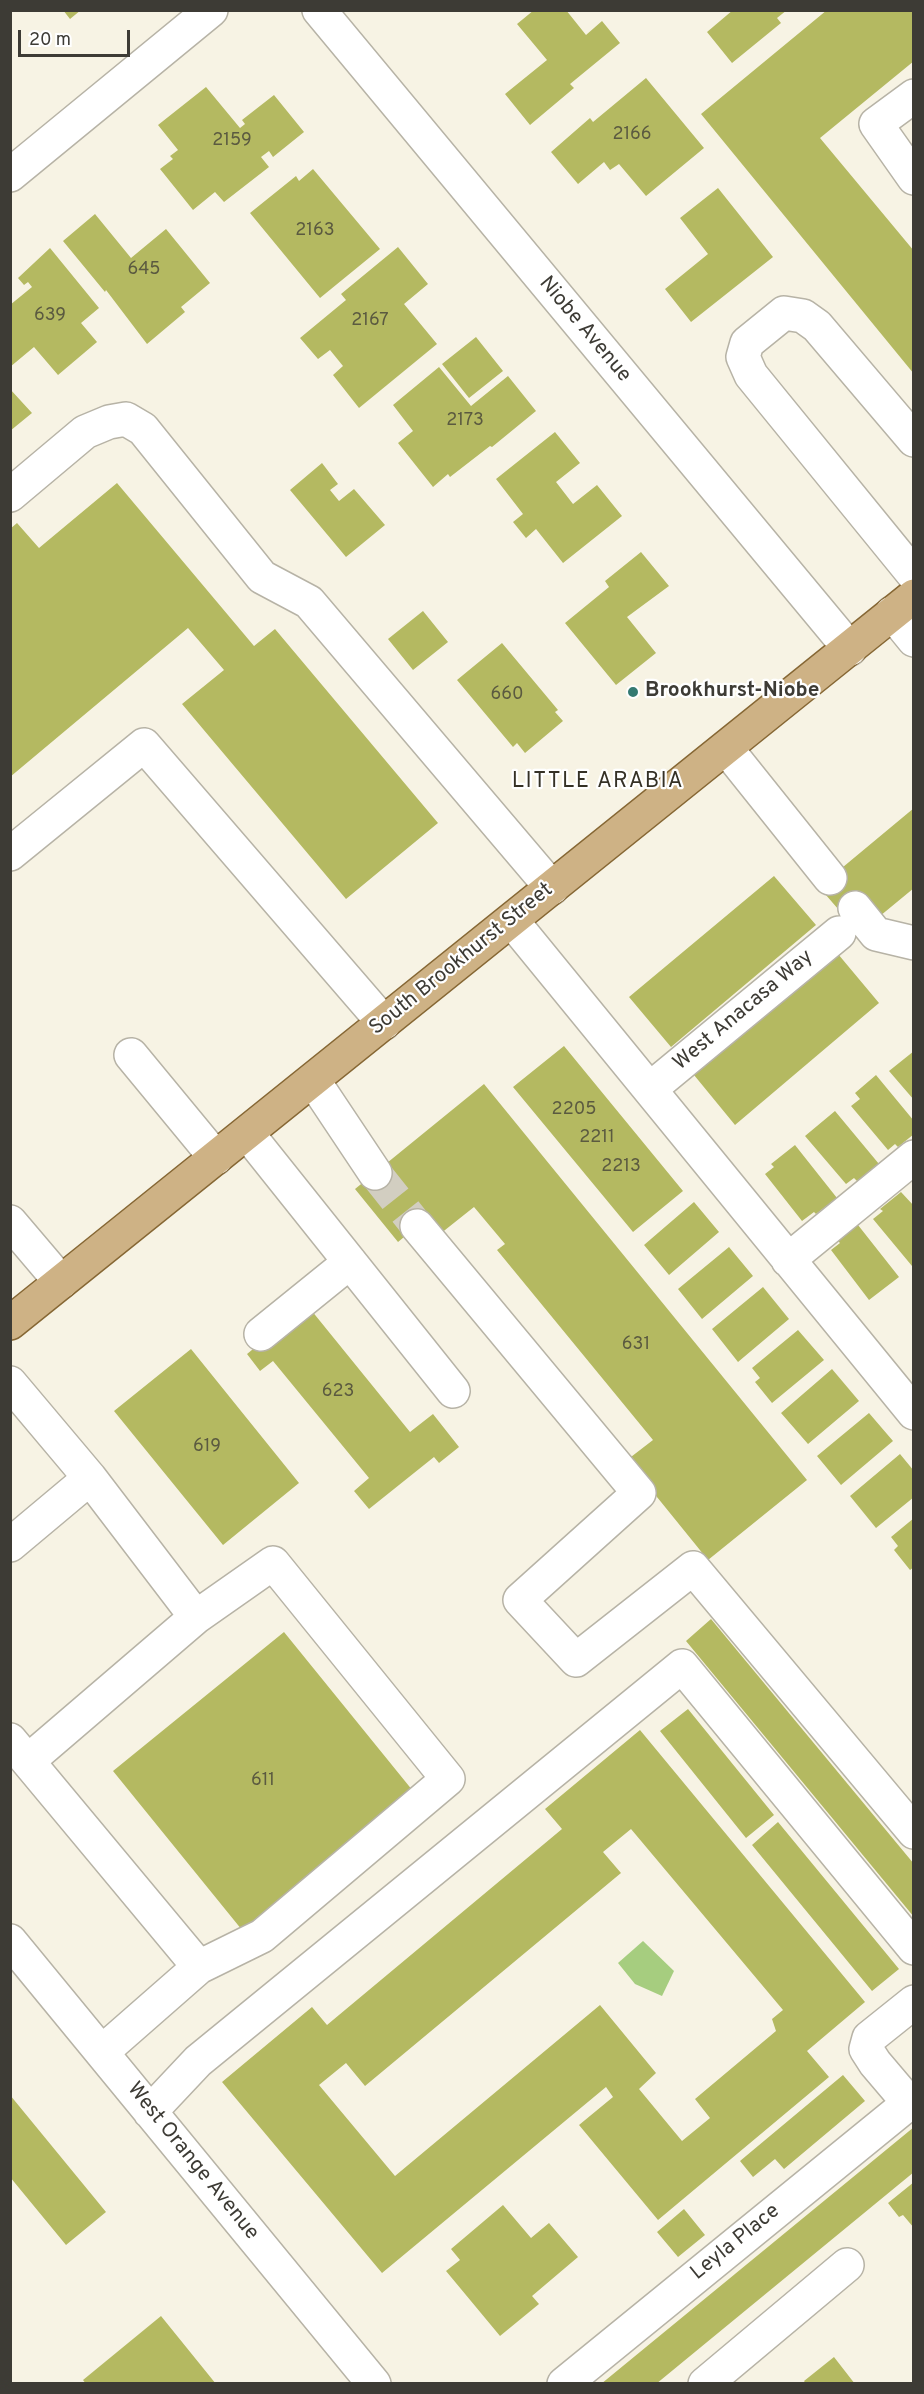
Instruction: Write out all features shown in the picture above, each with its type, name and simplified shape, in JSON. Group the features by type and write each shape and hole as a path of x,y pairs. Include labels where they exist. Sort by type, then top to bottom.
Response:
{"main road":[{"name":"South Brookhurst Street","path":"10,1323 903,605"}],"street":[{"path":"10,175 211,10"},
{"name":"Niobe Avenue","path":"319,10 850,649"},
{"path":"914,96 876,124 914,178"},
{"path":"914,440 817,326 803,316 784,313 747,343 742,357 751,375 914,575"},
{"path":"10,495 86,432 109,422 126,419 143,429 262,577 309,602 552,888"},
{"path":"903,605 914,640"},
{"path":"10,854 144,745 384,1023"},
{"path":"726,748 830,878"},
{"name":"West Anacasa Way","path":"650,1089 847,920 876,933 914,943"},
{"path":"512,921 914,1413"},
{"path":"131,1055 216,1158"},
{"path":"313,1080 375,1173"},
{"path":"247,1133 453,1391"},
{"path":"788,1260 914,1157"},
{"path":"10,1222 61,1282"},
{"path":"417,1226 639,1493 520,1600 576,1660 693,1568 914,1832"},
{"path":"261,1334 350,1262"},
{"path":"10,1383 90,1478 196,1617"},
{"path":"10,1545 90,1478"},
{"path":"102,2052 199,1967 262,1936 448,1779 273,1563 196,1617 19,1750 199,1967"},
{"path":"150,2112 198,2061 682,1666 914,1948"},
{"name":"West Orange Avenue","path":"10,1941 374,2384"},
{"name":"Leyla Place","path":"564,2384 909,2103 866,2049 869,2038 914,2001"},
{"path":"705,2384 847,2265"}],"shaded area":[{"path":"643,1941 674,1971 662,1996 635,1984 618,1963"}],"building":[{"path":"63,10 81,10 70,19"},
{"path":"534,10 566,10 586,35 602,21 620,43 570,84 574,88 530,125 505,94 547,60 517,24"},
{"path":"733,10 787,10 777,18 781,23 732,63 707,32"},
{"path":"827,10 914,10 914,61 820,138 914,251 914,374 701,114"},
{"path":"646,78 704,148 646,196 619,164 610,170 604,162 578,184 551,152 590,118 593,122"},
{"path":"206,87 240,128 245,124 242,120 274,95 304,132 273,157 269,151 261,157 269,167 224,202 215,192 193,210 160,169 173,159 170,156 178,150 158,125"},
{"path":"313,169 380,249 320,298 250,213 296,176 299,181"},
{"path":"718,188 773,257 691,322 665,289 708,254 680,218"},
{"path":"95,214 131,258 166,229 210,283 181,307 185,312 147,344 106,290 105,292 63,241"},
{"path":"398,247 428,284 404,304 437,344 359,408 333,375 343,366 330,350 318,359 300,338 346,300 341,294"},
{"path":"50,248 99,308 81,323 97,342 58,375 34,347 10,367 10,305 32,287 28,282 24,285 18,278"},
{"path":"476,337 503,371 469,398 442,364"},
{"path":"439,367 471,406 508,376 536,411 492,447 490,446 450,477 448,474 433,487 398,443 413,431 393,405"},
{"path":"10,389 32,413 10,431"},
{"path":"555,432 580,463 556,482 573,504 597,485 622,516 563,563 536,529 526,538 513,522 523,514 496,479"},
{"path":"322,463 338,484 330,490 339,501 354,489 385,525 346,557 290,490"},
{"path":"117,483 254,646 275,629 438,823 346,899 182,704 224,670 188,628 10,777 10,529 17,523 39,548"},
{"path":"641,552 669,586 627,617 656,653 616,685 565,623 609,587 605,581"},
{"path":"423,611 448,642 413,670 388,639"},
{"path":"502,643 558,710 555,712 563,721 525,753 517,743 513,747 457,680"},
{"path":"914,808 914,888 880,916 845,917 819,887"},
{"path":"774,876 816,925 671,1047 629,997"},
{"path":"838,954 879,1003 735,1125 694,1075"},
{"path":"564,1046 683,1191 633,1232 513,1087"},
{"path":"914,1051 914,1100 889,1071"},
{"path":"876,1075 914,1121 914,1134 898,1147 895,1144 888,1150 851,1106 860,1099 855,1093"},
{"path":"484,1084 807,1480 708,1560 627,1460 653,1440 497,1250 505,1244 474,1207 440,1234 427,1218 398,1242 355,1189"},
{"path":"835,1111 879,1164 858,1182 854,1178 846,1184 805,1136"},
{"path":"795,1145 837,1198 816,1214 814,1212 802,1221 765,1174 774,1167 771,1164"},
{"path":"901,1192 914,1206 912,1266 873,1219 883,1211 880,1209"},
{"path":"694,1202 719,1232 669,1275 644,1245"},
{"path":"858,1225 899,1277 869,1300 831,1250 840,1243 838,1241"},
{"path":"729,1247 753,1276 702,1319 678,1289"},
{"path":"763,1287 789,1319 738,1362 712,1329"},
{"path":"307,1305 410,1432 433,1414 459,1447 439,1463 434,1457 369,1509 354,1491 369,1478 273,1361 260,1371 247,1354"},
{"path":"798,1330 824,1360 772,1403 755,1382 760,1378 752,1368"},
{"path":"191,1349 299,1483 223,1545 114,1411"},
{"path":"832,1369 859,1401 808,1444 781,1413"},
{"path":"869,1413 893,1441 841,1485 817,1456"},
{"path":"900,1454 914,1471 914,1497 876,1528 850,1496"},
{"path":"914,1518 914,1567 910,1570 894,1550 898,1546 891,1537"},
{"path":"711,1619 914,1864 914,1917 686,1641"},
{"path":"284,1632 413,1791 242,1930 113,1771"},
{"path":"688,1709 774,1815 746,1838 660,1731"},
{"path":"640,1730 865,2002 807,2051 829,2077 658,2220 579,2125 613,2097 606,2087 382,2273 222,2082 312,2007 327,2025 562,1829 545,1809","holes":["631,1829 783,2010 772,2019 776,2031 695,2099 710,2118 682,2141 639,2089 656,2073 600,2005 395,2176 319,2085 346,2063 365,2086 621,1873 603,1852"]},
{"path":"778,1822 899,1969 872,1991 752,1845"},
{"path":"843,2075 865,2101 784,2169 775,2159 753,2177 740,2161"},
{"path":"10,2095 106,2212 66,2245 10,2177"},
{"path":"914,2127 914,2172 656,2384 601,2384"},
{"path":"914,2182 914,2228 903,2215 899,2217 888,2203"},
{"path":"503,2205 531,2238 549,2223 578,2257 532,2296 539,2304 500,2336 446,2271 460,2260 451,2249"},
{"path":"684,2209 705,2235 678,2257 657,2232"},
{"path":"161,2316 216,2384 86,2384 83,2380"},
{"path":"834,2357 855,2384 806,2384 804,2381"}],"tunnel":[{"path":"375,1173 417,1226"}],"place":[{"name":"Brookhurst-Niobe","path":"633,692"}],"district":[{"name":"LITTLE ARABIA","path":"598,783"}]}
